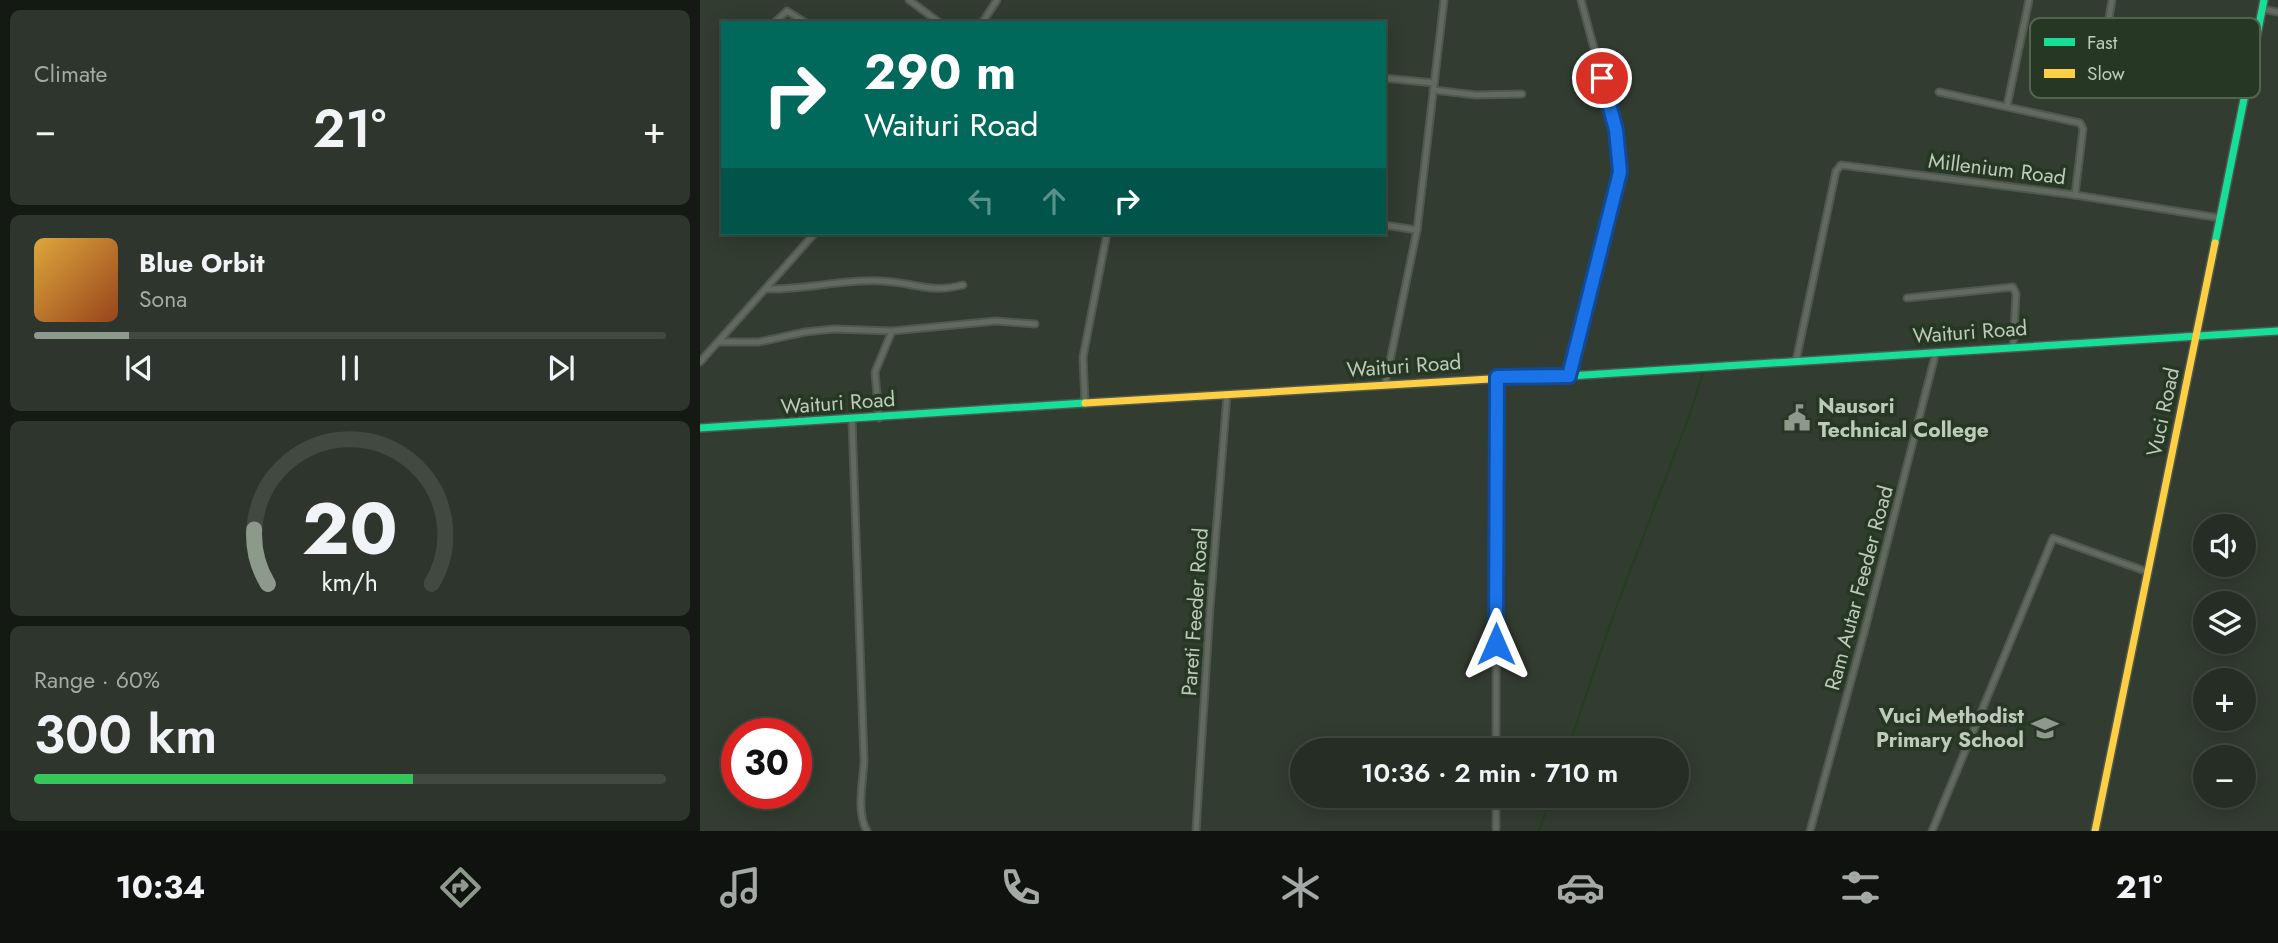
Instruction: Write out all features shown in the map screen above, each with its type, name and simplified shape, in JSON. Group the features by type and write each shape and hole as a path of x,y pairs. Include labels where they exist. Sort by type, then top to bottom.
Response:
{"main road":[{"name":"Vuci Road","path":"2260,19 2264,0"},
{"name":"Vuci Road","path":"2095,831 2245,98"},
{"name":"Waituri Road","path":"700,428 2278,331"}],"street":[{"path":"909,0 937,21"},
{"path":"983,21 997,0"},
{"path":"1385,385 1417,230 1444,0"},
{"path":"1569,376 1620,172 1616,130 1581,0"},
{"path":"1938,92 2007,106 2029,0"},
{"path":"2109,18 2112,0"},
{"path":"2262,9 2278,12"},
{"path":"776,21 787,10 803,21"},
{"path":"1386,78 1434,83"},
{"path":"1433,90 1522,94"},
{"name":"Millenium Road","path":"2007,106 2077,121 2082,125 2075,195"},
{"name":"Millenium Road","path":"1796,361 1836,171 1841,165 2075,195 2220,218"},
{"path":"1386,225 1417,230"},
{"path":"700,362 813,235"},
{"path":"1085,404 1083,357 1107,235"},
{"path":"766,289 792,290 882,281 929,289 963,285"},
{"path":"1908,298 2013,287 2016,294 2013,347"},
{"path":"718,342 760,342 834,329 891,331 996,321 1035,324"},
{"path":"879,418 874,372 891,331"},
{"name":"Ram Autar Feeder Road","path":"1810,831 1936,352"},
{"path":"1496,738 1497,377"},
{"name":"Pareti Feeder Road","path":"1196,831 1227,395"},
{"path":"852,420 864,761 862,807 863,825 867,831"},
{"path":"1932,831 2053,538 2148,572"},
{"path":"1496,808 1496,828"}],"waterway":[{"path":"1571,738 1613,616 1691,411 1704,369"},
{"path":"1539,831 1547,808"}],"traffic: fast":[{"path":"2260,20 2264,0"},
{"path":"2215,243 2244,98"},
{"path":"1524,377 2278,331"},
{"path":"700,428 1085,403"}],"traffic: slow":[{"path":"2095,831 2215,243"},
{"path":"1085,403 1524,377"}],"place":[{"name":"Nausori Technical College","path":"1797,418"},
{"name":"Vuci Methodist Primary School","path":"2045,728"}],"route":[{"path":"1496,644 1497,377 1569,376 1620,172 1616,130 1602,78"}]}
